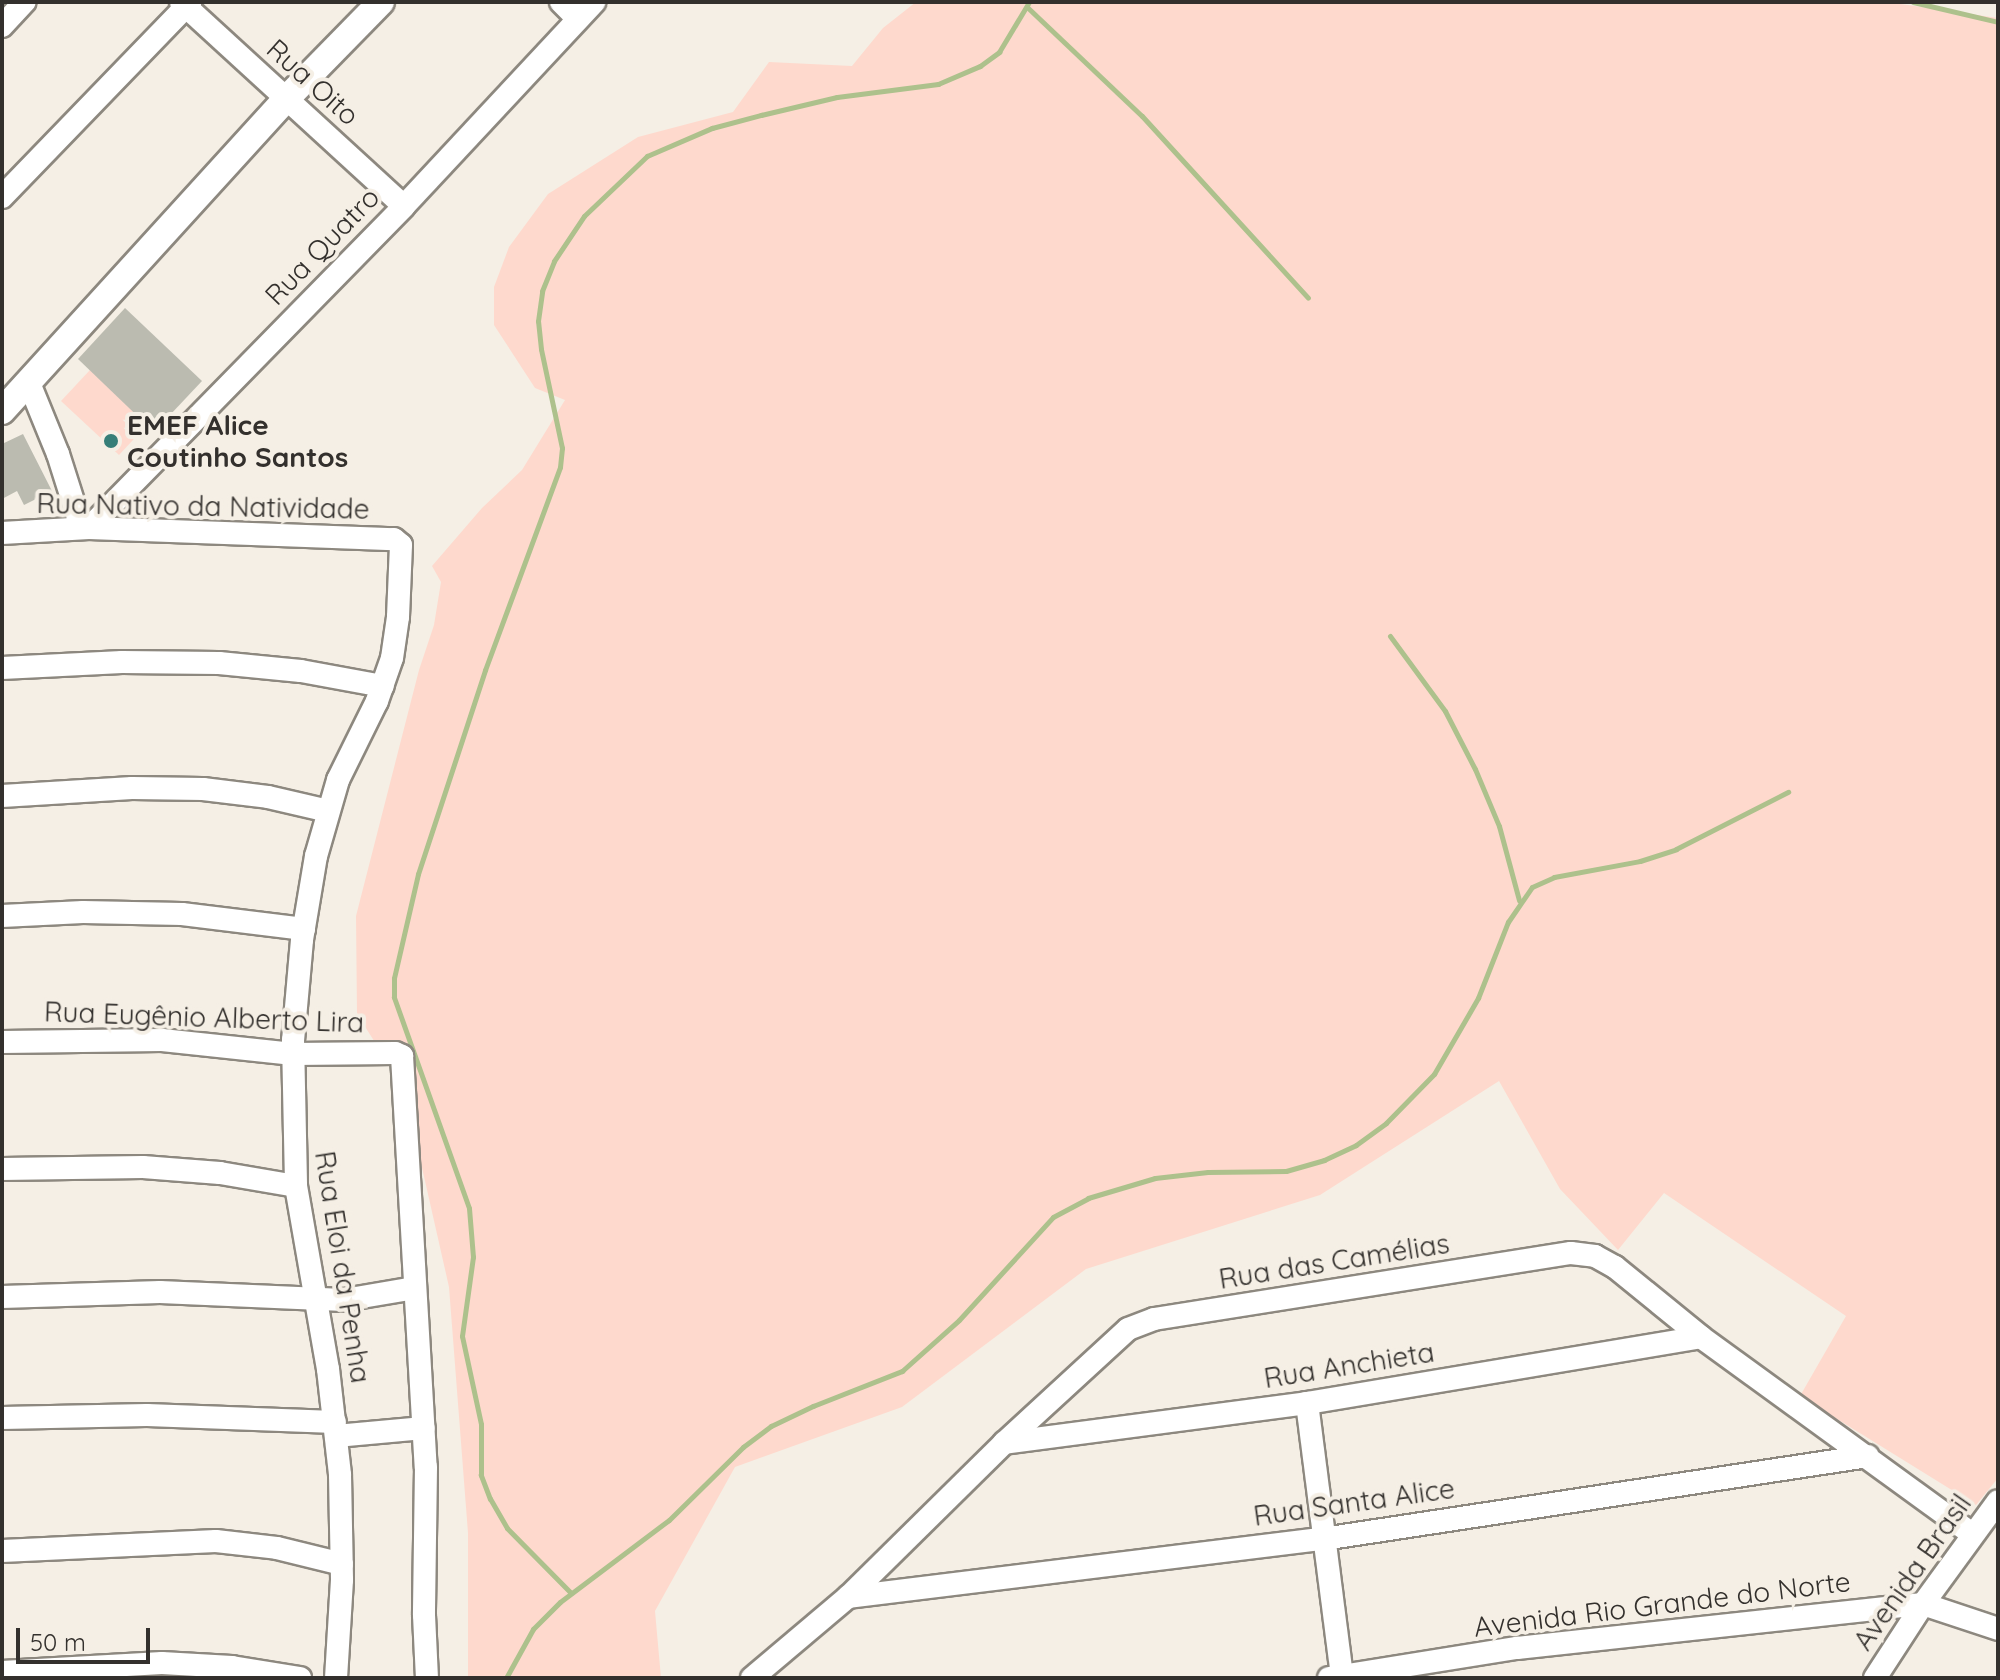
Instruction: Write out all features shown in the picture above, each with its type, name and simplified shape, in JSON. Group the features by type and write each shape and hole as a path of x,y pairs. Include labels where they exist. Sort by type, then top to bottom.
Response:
{"street":[{"path":"2,26 24,2"},
{"path":"2,411 287,98 381,2"},
{"path":"561,2 578,19"},
{"name":"Rua Quatro","path":"82,528 404,206 594,2"},
{"path":"2,197 186,3"},
{"name":"Rua Oito","path":"186,3 404,206"},
{"path":"29,383 58,454 82,528"},
{"name":"Rua Nativo da Natividade","path":"2,533 82,528 394,539 401,545"},
{"name":"Rua Eloi da Penha","path":"336,1678 342,1564 336,1429 296,1186 293,1054 304,929 328,811 338,780 383,686 396,638 401,545"},
{"path":"2,668 122,662 219,663 301,671 383,686"},
{"path":"2,796 132,788 203,789 268,797 328,811"},
{"path":"2,916 83,912 182,914 304,929"},
{"name":"Rua Eugênio Alberto Lira","path":"2,1042 162,1040 293,1054 395,1053 402,1056 414,1288"},
{"path":"2,1169 143,1167 220,1173 296,1186"},
{"name":"Rua das Camélias","path":"752,1678 848,1597 1113,1339 1141,1323 1571,1253 1595,1256 1615,1267 1701,1337 1972,1534"},
{"path":"2,1297 160,1292 358,1299 414,1288 424,1428 427,1678"},
{"name":"Rua Anchieta","path":"1004,1443 1307,1403 1701,1337"},
{"path":"1307,1403 1336,1677"},
{"path":"2,1418 200,1416 336,1429 424,1428"},
{"name":"Rua Santa Alice","path":"848,1597 1323,1539 1868,1456"},
{"name":"Avenida Brasil","path":"1875,1678 1923,1604 1998,1501"},
{"path":"2,1551 216,1541 277,1548 342,1564"},
{"name":"Avenida Rio Grande do Norte","path":"1336,1677 1517,1648 1923,1604 1998,1629"},
{"path":"1475,1678 1486,1655"},
{"path":"2,1672 162,1663 232,1667 300,1678"}],"shaded area":[{"path":"916,2 1887,2 1998,18 1998,1478 1976,1505 1800,1396 1846,1316 1664,1193 1618,1250 1560,1189 1499,1081 1320,1195 1086,1269 902,1407 735,1467 655,1611 661,1678 468,1678 468,1533 449,1287 404,1088 357,1014 356,916 419,670 434,625 441,582 432,566 482,508 522,470 565,400 535,388 494,325 494,287 509,247 548,194 638,137 733,112 769,62 852,66 883,28"},
{"path":"90,370 147,425 119,455 61,401"}],"building":[{"path":"125,308 202,381 154,432 78,359"},
{"path":"23,434 52,491 24,505 17,491 2,499 2,444"}],"waterway":[{"path":"571,1593 507,1528 490,1499 481,1475 481,1424 462,1336 473,1257 469,1208 394,997 394,978 418,874 485,670 560,467 562,448 538,321 542,291 554,261 584,216 647,156 712,128 761,115 837,97 938,84 980,66 999,52 1029,2"},
{"path":"1913,2 1998,22"},
{"path":"1027,7 1142,116 1308,298"},
{"path":"1390,636 1445,711 1475,769 1499,826 1519,900"},
{"path":"506,1678 533,1629 560,1602 669,1520 743,1447 771,1426 902,1371 959,1320 1053,1217 1088,1198 1155,1178 1208,1172 1286,1171 1324,1160 1356,1145 1386,1123 1434,1074 1478,998 1508,922 1532,887 1554,877 1640,861 1676,849 1788,792"}],"place":[{"name":"EMEF Alice Coutinho Santos","path":"111,441"}]}
